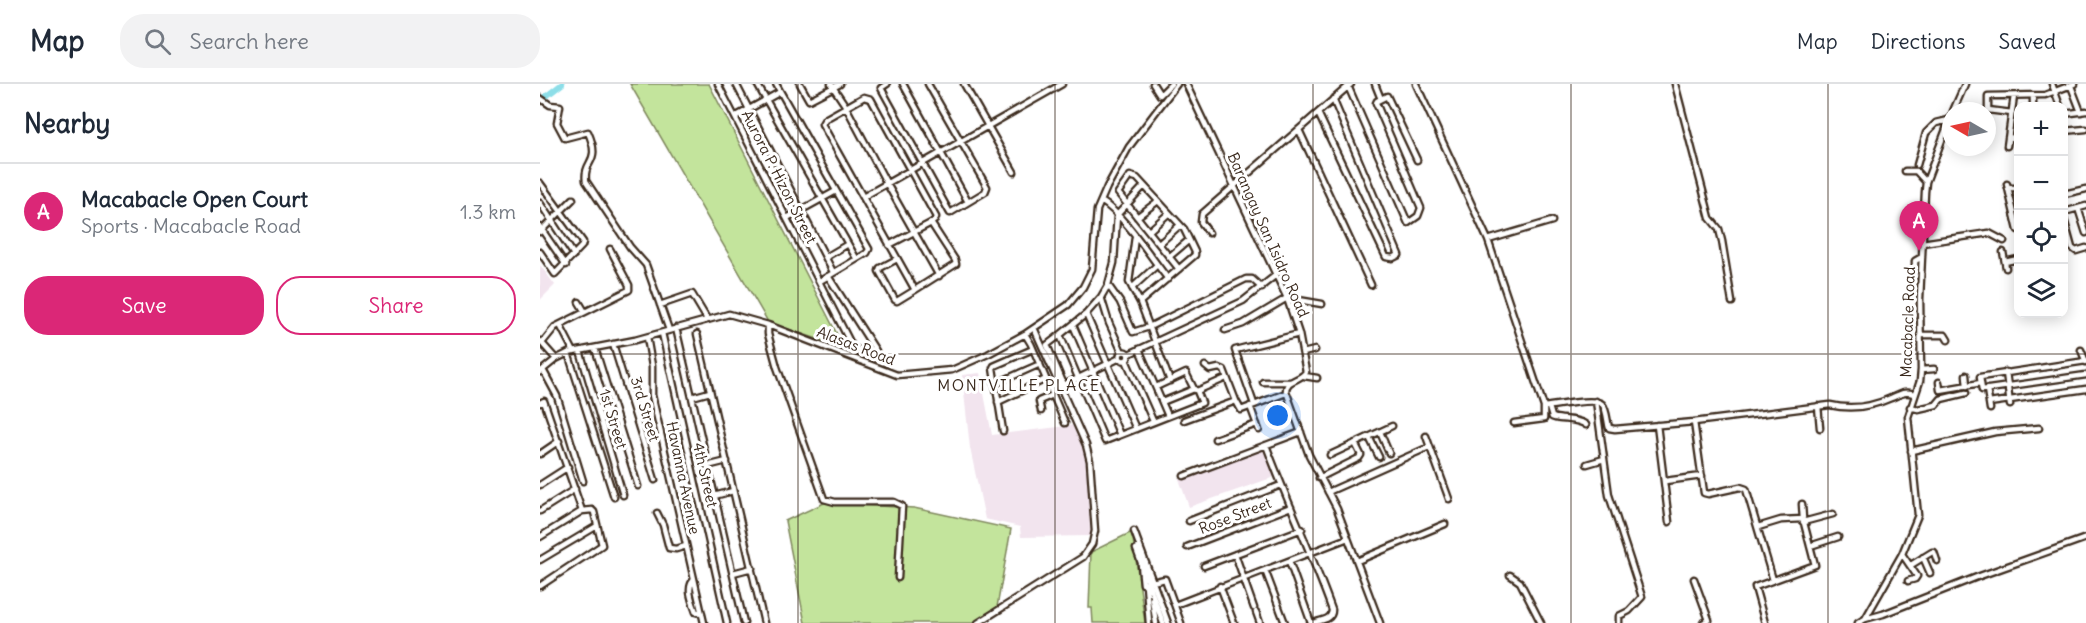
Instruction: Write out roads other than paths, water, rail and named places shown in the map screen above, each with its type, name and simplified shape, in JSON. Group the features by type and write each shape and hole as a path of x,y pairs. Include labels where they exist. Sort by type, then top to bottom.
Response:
{"street":[{"name":"Aurora P. Hizon Street","path":"718,84 852,346 875,354 876,351 828,276"},
{"path":"736,84 833,272"},
{"path":"758,84 856,258"},
{"path":"776,84 867,245 868,252 820,281"},
{"path":"800,84 810,100 832,86 840,84"},
{"path":"887,84 881,88 950,213 985,192 987,187 928,84"},
{"path":"903,84 968,202"},
{"path":"964,84 1014,172"},
{"path":"863,197 1062,84"},
{"path":"1154,84 1160,95 1170,84"},
{"name":"Alasas Road","path":"542,371 556,359 574,352 647,337 729,314 768,325 891,373 904,375 952,370 1004,347 1068,304 1088,279 1092,269 1096,218 1100,203 1129,147 1177,84"},
{"name":"Barangay San Isidro Road","path":"1186,84 1287,298 1299,334 1306,372 1304,376"},
{"path":"1375,84 1381,99"},
{"path":"1416,84 1488,240 1547,407 1552,417 1586,424"},
{"path":"1675,84 1710,218 1719,229 1731,302"},
{"path":"1957,102 1965,84"},
{"path":"2052,84 2059,102"},
{"path":"1209,233 1201,222 1202,214 1349,85 1407,223 1418,216 1421,208 1376,103 1381,99 1387,96 1417,160"},
{"path":"2012,112 1988,110 1988,96 2033,96 2055,92 2072,85 2084,111 2068,113"},
{"path":"832,86 846,107 886,184 939,276"},
{"path":"735,117 780,92"},
{"path":"2007,146 2014,96"},
{"path":"2032,102 2033,96"},
{"path":"889,245 936,219 869,97 864,97 823,120 822,124 889,245 915,290"},
{"path":"1318,112 1386,257 1393,258 1399,255 1333,99"},
{"path":"542,100 550,105 560,106 557,123 565,138 588,132 595,150 585,174 586,181 630,247 646,265 669,330"},
{"path":"1917,165 1926,133 1936,123 1942,121"},
{"path":"2068,131 2086,129"},
{"path":"1299,130 1371,285"},
{"path":"2008,138 2014,137"},
{"name":"Macabacle Road","path":"1865,619 1902,554 1918,515 1908,423 1910,407 1920,381 1921,370 1922,243 1926,182 1942,139"},
{"path":"1905,171 1916,171 1926,182"},
{"path":"1140,302 1168,279 1195,254 1180,225 1133,176 1128,178 1118,193 1179,268"},
{"path":"540,183 583,242 557,273 554,273 540,252"},
{"path":"1114,213 1144,186"},
{"path":"2014,187 2008,186 2014,200"},
{"path":"2068,193 2086,189"},
{"path":"787,218 836,190"},
{"path":"566,265 541,230 573,199"},
{"path":"1137,217 1158,201"},
{"path":"540,203 574,255"},
{"path":"1100,203 1109,206 1168,279"},
{"path":"2068,211 2086,206"},
{"path":"2078,208 2086,233"},
{"path":"1114,213 1114,263 1108,285 1086,314 1047,345 1064,385 1108,364 1126,352 1129,354 1243,301 1276,275"},
{"path":"1149,231 1169,213"},
{"path":"1488,240 1552,221"},
{"path":"897,259 879,270 895,300 956,266 957,262 931,223"},
{"path":"1159,244 1180,225"},
{"path":"2068,232 2074,251 2086,248"},
{"path":"1922,243 1989,233 2004,241"},
{"path":"1135,237 1129,279 1170,381"},
{"path":"1168,257 1188,240"},
{"path":"826,257 848,244"},
{"path":"556,359 541,342 549,333 560,325 629,290 629,285 610,249"},
{"path":"2003,252 2005,265 2014,262"},
{"path":"1915,276 1915,261 1922,257"},
{"path":"1132,288 1157,265"},
{"path":"1108,285 1120,302 1133,332 1149,327 1246,279 1252,279 1262,288"},
{"path":"660,305 692,294 707,319"},
{"path":"1101,297 1121,355 1126,360 1153,421"},
{"path":"1226,330 1243,324 1287,298 1322,304"},
{"path":"579,302 585,312"},
{"path":"1086,314 1136,429"},
{"path":"560,325 574,352 614,497"},
{"path":"768,325 768,334 777,367 824,499 894,502 902,506 898,578"},
{"path":"1073,325 1120,435"},
{"path":"676,328 744,623"},
{"path":"978,623 1083,557 1088,552 1095,536 1090,461 1086,445 1034,328"},
{"name":"4th Street","path":"662,333 727,623"},
{"path":"697,334 764,623"},
{"path":"1025,334 1065,423"},
{"path":"1215,439 1258,427 1235,350 1299,334"},
{"path":"1060,335 1105,441 1202,403 1186,373 1156,387"},
{"path":"1921,335 1945,335 1948,340"},
{"name":"Havanna Avenue","path":"647,337 652,366 652,395 704,623"},
{"name":"3rd Street","path":"613,344 655,480"},
{"path":"595,348 638,486"},
{"path":"1003,431 994,366 1033,349"},
{"path":"1139,349 1168,416"},
{"path":"1303,353 1315,350"},
{"path":"2083,351 2086,362 1980,377 1982,390 2086,375"},
{"name":"1st Street","path":"574,352 623,495"},
{"path":"1126,360 1129,354"},
{"path":"995,384 1040,364"},
{"path":"1205,366 1210,370 1219,368 1224,370 1241,410 1286,393"},
{"path":"1921,370 1934,369"},
{"path":"542,371 557,396 583,481"},
{"path":"2006,372 2010,405"},
{"path":"1966,375 1967,386"},
{"path":"1263,382 1290,382 1304,376 1317,378"},
{"path":"998,402 1047,379"},
{"path":"1162,402 1224,380"},
{"path":"1953,381 1954,388"},
{"path":"1290,382 1286,386 1286,393 1319,478 1337,509 1380,623"},
{"path":"1939,382 1940,390 1981,383"},
{"path":"1987,389 1990,409"},
{"path":"1989,403 2086,389"},
{"path":"692,397 710,392"},
{"path":"1547,407 1596,401 1603,405 1611,429 1694,422 1818,406 1830,405 1845,409 1885,400 1903,392 1914,394"},
{"path":"1910,407 1918,409 1936,405 1941,399 1966,393"},
{"path":"1041,411 1039,401 1053,395"},
{"path":"540,403 544,400 582,511"},
{"path":"1184,420 1236,401"},
{"path":"1596,401 1611,502 1642,597 1629,611 1619,616 1619,623"},
{"path":"1818,406 1820,428"},
{"path":"1514,423 1544,419 1547,407"},
{"path":"1694,422 1702,491 1705,495 1740,487 1746,489 1773,580"},
{"path":"1657,425 1669,522"},
{"path":"1330,454 1392,426"},
{"path":"1911,450 1995,432 2039,428"},
{"path":"1184,476 1301,432"},
{"path":"1380,432 1389,453"},
{"path":"1426,436 1449,499"},
{"path":"1369,437 1379,457"},
{"path":"541,451 559,441"},
{"path":"1319,478 1359,458 1361,455 1355,443"},
{"path":"1266,445 1311,553 1332,613 1329,618 1312,623 1289,561"},
{"path":"1328,492 1429,447"},
{"path":"1587,464 1604,459"},
{"path":"707,466 727,461"},
{"path":"540,485 568,467"},
{"path":"1665,480 1702,476"},
{"path":"1189,521 1281,485"},
{"path":"540,511 575,489"},
{"path":"714,496 734,491"},
{"path":"1766,623 1755,586 1815,565 1803,520 1802,504"},
{"name":"Rose Street","path":"1187,547 1291,507"},
{"path":"540,537 582,511 592,510 602,545 540,586"},
{"path":"657,513 669,548 676,549 686,546"},
{"path":"1758,527 1781,520 1803,520 1833,514"},
{"path":"1357,561 1445,524"},
{"path":"540,560 597,526"},
{"path":"1204,566 1302,529"},
{"path":"1134,531 1140,546 1154,605 1162,621"},
{"path":"1810,546 1838,537"},
{"path":"1858,623 2086,537"},
{"path":"1175,605 1348,538"},
{"path":"1911,565 1933,552 1937,561"},
{"path":"1235,554 1260,623"},
{"path":"1902,554 1917,576 1908,581"},
{"path":"1923,557 1930,573"},
{"path":"1144,564 1143,584 1166,579 1181,623"},
{"path":"733,573 752,568"},
{"path":"1265,570 1285,623"},
{"path":"1510,575 1520,582 1541,623"},
{"path":"1694,579 1709,620 1703,623"},
{"path":"1149,584 1154,605 1162,621"},
{"path":"1220,586 1234,623"},
{"path":"1154,605 1148,620 1162,621"}],"waterway":[{"path":"540,101 562,84"}],"place":[{"name":"Macabacle Open Court","path":"1919,251"}],"district":[{"name":"MONTVILLE PLACE","path":"1019,385"}]}
